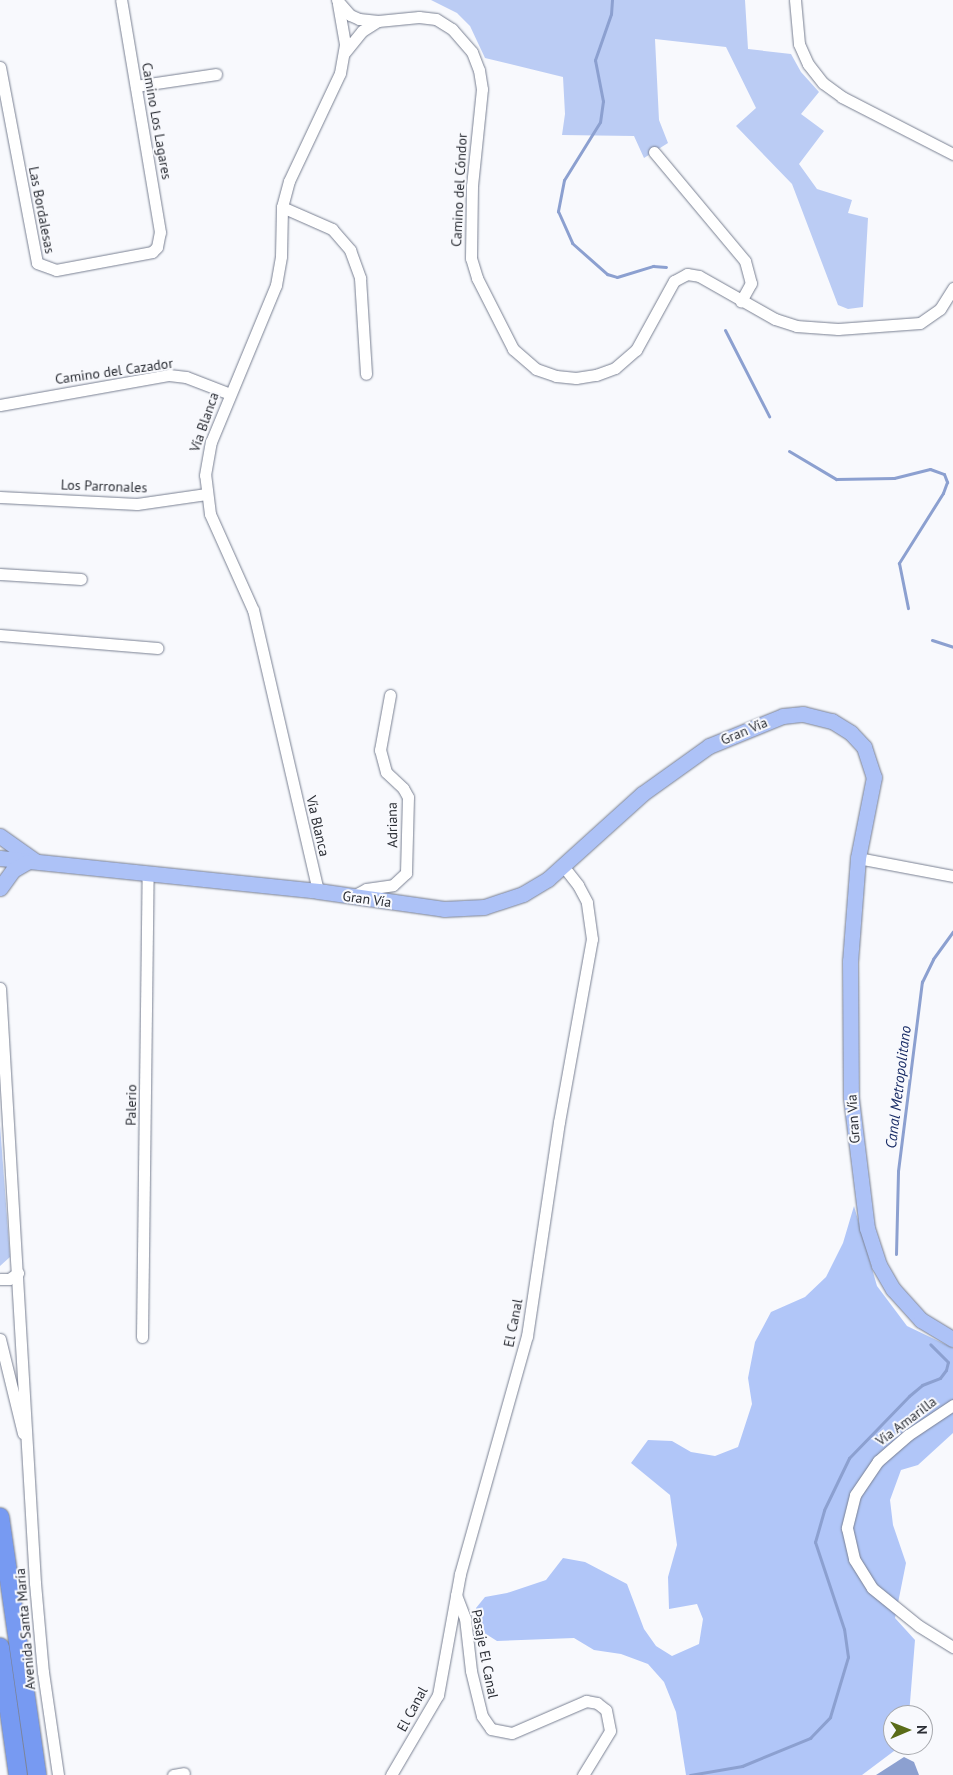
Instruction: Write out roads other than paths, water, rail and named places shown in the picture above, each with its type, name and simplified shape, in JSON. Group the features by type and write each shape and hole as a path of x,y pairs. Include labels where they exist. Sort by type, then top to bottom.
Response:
{"highway":[{"path":"0,1517 37,1775"},
{"path":"0,1647 18,1775"}],"main road":[{"name":"Gran Vía","path":"0,858 318,891 350,897 444,908 484,907 523,894 563,866 635,800 674,768 727,737 763,722 793,714 813,715 832,721 857,739 868,756 873,792 858,858 850,952 851,1098 867,1228 879,1265 901,1300 921,1320 953,1339"},
{"path":"0,836 32,862 13,870 0,888"}],"street":[{"name":"Camino Los Lagares","path":"121,0 160,232 157,247"},
{"name":"Camino del Cóndor","path":"336,0 350,15 378,21 409,17 436,19 460,36 476,60 482,89 472,186 471,258 479,283 513,349 528,363 546,373 576,378 596,376 615,368 642,343 674,280 682,275 695,274 763,314 796,326 838,330 906,326 934,315 953,288"},
{"name":"Vía Blanca","path":"318,891 253,610 242,580 213,524 206,494 208,454 230,394 276,285 281,256 282,207 289,181 340,73 344,53 344,26 336,0"},
{"path":"795,0 799,44 808,64 823,83 842,97 953,154"},
{"name":"Camino del Cóndor","path":"344,53 362,31 378,21"},
{"name":"Las Bordalesas","path":"0,67 37,263 56,270 146,255 157,247"},
{"path":"136,86 216,74"},
{"path":"654,152 745,261 750,283 741,301"},
{"path":"282,207 332,230 350,250 360,278 366,374"},
{"name":"Camino del Cazador","path":"0,405 169,375 186,377 230,394"},
{"name":"Los Parronales","path":"0,497 137,504 206,494"},
{"path":"0,574 81,579"},
{"path":"0,635 157,648"},
{"name":"Adriana","path":"350,897 366,889 393,885 406,873 408,798 386,772 380,750 390,695"},
{"path":"858,858 953,876"},
{"name":"El Canal","path":"391,1775 438,1695 455,1594 527,1336 559,1122 592,939 587,902 578,885 563,866"},
{"name":"Palerio","path":"142,1337 148,873"},
{"name":"Avenida Santa María","path":"0,988 38,1628 58,1775"},
{"path":"0,1279 9,1279 18,1273"},
{"name":"Avenida Santa María","path":"0,1339 20,1418 30,1479"},
{"name":"Vía Amarilla","path":"953,1405 908,1435 878,1461 854,1495 847,1528 854,1559 872,1588 919,1626 953,1647"},
{"name":"Pasaje El Canal","path":"455,1594 465,1618 472,1671 482,1716 491,1729 512,1733 586,1701 597,1703 606,1710 610,1731 583,1775"}],"waterway":[{"name":"Canal Metropolitano","path":"612,0 611,14 595,60 603,101 600,122 564,180 558,211 572,243 607,274 617,277 653,266 666,267"},
{"name":"Canal Metropolitano","path":"725,330 769,416"},
{"name":"Canal Metropolitano","path":"789,451 836,479 894,478 930,469 944,474 947,482 943,493 899,563 908,608"},
{"name":"Canal Metropolitano","path":"932,640 953,647"},
{"name":"Canal Metropolitano","path":"896,1254 898,1171 922,982 933,959 953,931"},
{"name":"Canal Metropolitano","path":"690,1775 742,1766 810,1738 830,1717 848,1657 844,1629 815,1542 824,1510 849,1458 909,1396 922,1385 940,1378 946,1370 948,1362 930,1344"}]}
